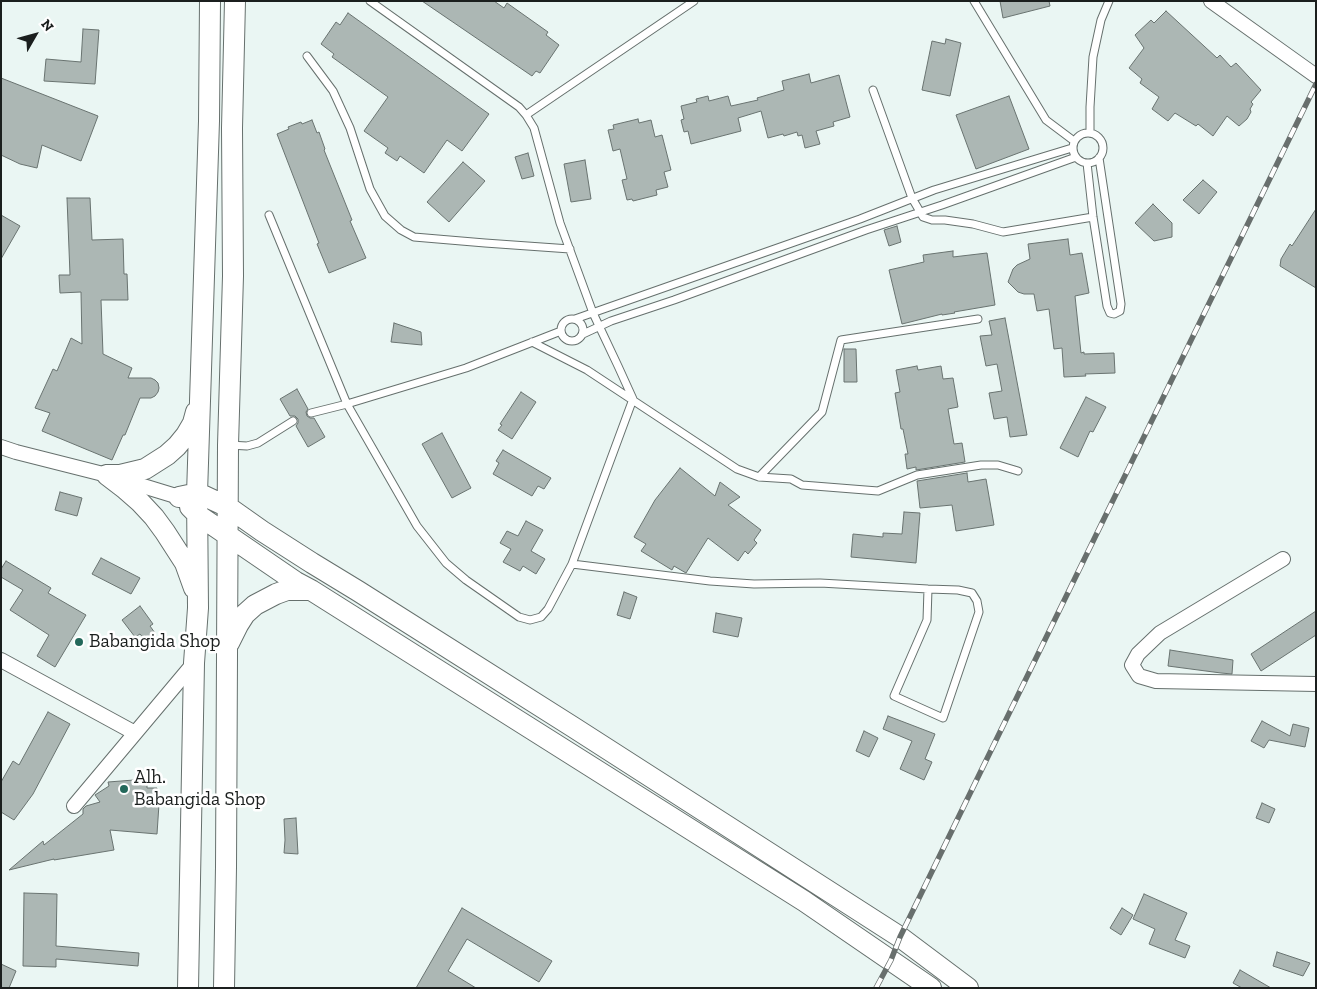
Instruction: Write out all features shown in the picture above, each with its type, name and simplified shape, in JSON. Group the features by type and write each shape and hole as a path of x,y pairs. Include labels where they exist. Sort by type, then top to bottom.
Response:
{"main road":[{"path":"188,988 194,663 198,608 198,515 189,495 200,395 210,121 210,1"},
{"path":"224,988 228,445 233,276 232,128 235,1"},
{"path":"107,476 132,473 145,469 167,455 177,446 189,429 198,409 200,395"},
{"path":"107,476 140,502 165,532 185,563 191,577 198,608"},
{"path":"189,495 228,507 305,559 532,701 900,937 968,988"},
{"path":"198,515 296,582 804,901 931,988"},
{"path":"228,648 231,636 238,624 255,605 287,590 311,590"}],"street":[{"path":"1211,1 1316,76"},
{"path":"1,447 107,476 189,495"},
{"path":"1283,559 1160,633 1138,654 1132,665 1139,676 1156,681 1316,684"},
{"path":"1,660 135,733"},
{"path":"74,806 194,663"}],"lane":[{"path":"268,216 347,404 417,526 446,562 466,580 519,617 530,620 541,617 572,564 633,399 593,313 560,223 534,128 526,115 520,107 370,1"},
{"path":"526,115 694,1"},
{"path":"974,1 1046,120 1073,144 1076,157 1081,161 1087,163 1094,162 1099,158 1103,153 1101,140 1090,132 1084,133 1078,136 1073,144 934,190 860,219 593,313 570,319 562,325 561,331 563,336 572,342 577,341 583,334 599,326 1076,157"},
{"path":"1090,132 1093,57 1101,20 1109,1"},
{"path":"307,56 333,91 350,128 370,190 385,216 401,230 414,237 570,249"},
{"path":"874,90 912,198 923,217 932,220 973,224 1003,232 1093,217"},
{"path":"1087,163 1106,306 1110,313 1114,314 1120,311 1121,304 1099,158"},
{"path":"575,319 582,325 583,334"},
{"path":"759,477 822,412 841,340 978,320"},
{"path":"311,413 466,368 561,331"},
{"path":"532,342 587,370 633,399 724,462 759,477 791,479 802,485 878,491 917,475 962,468 998,465 1018,472"},
{"path":"228,445 247,446 258,443 293,421"},
{"path":"572,564 719,582 754,584 820,583 958,590 972,593 977,601 980,612 943,718 894,696 927,620 928,589"}],"building":[{"path":"422,1 494,1 504,8 507,3 548,32 546,35 559,45 540,73 536,71 532,76"},
{"path":"1000,1 1049,1 1050,6 1003,18"},
{"path":"1166,11 1217,58 1220,55 1231,67 1236,63 1261,90 1251,102 1253,104 1247,119 1239,126 1227,116 1213,136 1198,124 1196,126 1175,113 1168,121 1152,109 1159,97 1140,83 1142,79 1129,68 1144,48 1135,35 1151,20 1154,23"},
{"path":"348,13 489,114 462,151 447,140 424,173 400,156 397,161 385,153 388,148 364,131 388,97 332,57 334,54 321,44 336,22 340,25"},
{"path":"83,29 99,30 95,84 44,81 46,59 81,62"},
{"path":"946,39 961,43 950,96 922,90 932,41 945,44"},
{"path":"809,74 811,83 839,75 850,117 833,122 834,126 816,131 820,144 805,148 802,135 798,136 797,132 768,138 761,111 738,118 741,131 691,144 688,131 684,132 681,120 684,119 681,106 697,102 696,99 708,96 709,101 728,96 731,106 758,100 757,98 784,90 782,81"},
{"path":"1,78 98,116 81,161 42,145 37,168 20,164 1,155"},
{"path":"1009,96 1029,149 976,169 956,115"},
{"path":"638,119 639,123 651,120 655,137 662,135 671,170 664,172 668,187 656,190 657,195 633,201 632,199 627,200 622,180 627,179 620,149 613,151 608,130 614,129 613,125"},
{"path":"312,120 317,133 319,132 324,150 352,220 350,221 366,258 329,273 277,134 289,129 288,127"},
{"path":"528,153 534,176 522,179 515,157"},
{"path":"585,160 591,199 571,202 564,164"},
{"path":"463,162 485,181 449,222 427,202"},
{"path":"1203,180 1217,192 1199,214 1183,200"},
{"path":"67,198 90,198 92,240 123,239 124,274 127,274 128,300 101,300 103,354 132,368 128,378 151,378 158,383 159,388 155,396 140,398 125,435 123,435 112,460 42,431 50,413 35,408 53,369 57,371 71,338 82,344 81,292 60,293 59,275 70,275"},
{"path":"1153,204 1172,223 1172,237 1154,241 1135,223"},
{"path":"1316,209 1316,288 1280,266 1281,259 1290,244 1292,246"},
{"path":"1,215 20,226 1,259"},
{"path":"897,226 901,242 889,246 884,230"},
{"path":"1068,239 1070,255 1082,253 1089,293 1075,296 1081,353 1114,353 1115,373 1064,377 1062,348 1054,349 1049,309 1037,311 1034,294 1018,292 1008,282 1013,269 1030,259 1028,244"},
{"path":"953,251 953,257 987,253 995,305 942,314 902,324 889,270 924,262 923,255"},
{"path":"1005,318 1027,435 1010,437 1007,417 994,419 989,393 1002,391 997,364 986,366 980,336 992,335 989,321"},
{"path":"394,323 421,332 422,345 391,342"},
{"path":"844,349 856,349 857,382 844,382"},
{"path":"917,366 918,370 941,366 943,379 953,378 958,407 948,409 954,444 962,443 965,462 916,470 916,467 907,469 905,454 908,454 903,429 901,429 895,393 900,392 896,370"},
{"path":"297,389 308,409 306,412 307,416 314,418 325,437 308,447 296,426 298,419 295,416 290,416 280,399"},
{"path":"521,392 536,402 512,439 498,430"},
{"path":"1086,397 1106,407 1093,432 1090,431 1078,457 1060,448"},
{"path":"442,433 471,488 452,498 422,444"},
{"path":"503,450 551,478 544,489 538,486 532,496 493,474 499,463 496,461"},
{"path":"680,468 715,496 720,482 740,497 728,505 761,530 754,540 757,543 748,554 745,551 738,561 708,538 686,573 674,566 672,570 641,551 646,544 634,537 655,500"},
{"path":"967,473 968,482 986,479 994,525 956,531 952,505 920,508 917,481"},
{"path":"60,492 82,498 77,516 55,510"},
{"path":"904,512 920,513 916,563 851,557 853,534 883,537 883,533 902,534"},
{"path":"526,521 543,530 531,551 545,559 536,574 523,566 520,571 503,562 511,549 500,543 507,531 518,536"},
{"path":"101,558 140,578 131,594 92,574"},
{"path":"6,561 51,588 48,593 86,615 55,667 37,656 49,635 10,610 23,590 1,577 1,569"},
{"path":"624,592 637,597 630,619 617,615"},
{"path":"140,606 153,624 150,626 155,633 145,640 140,634 135,637 122,620"},
{"path":"1316,611 1316,635 1261,671 1251,654"},
{"path":"716,613 742,618 738,637 713,632"},
{"path":"1170,650 1233,660 1232,674 1168,666"},
{"path":"48,712 70,724 33,794 14,820 1,812 1,782 13,761 19,765"},
{"path":"888,716 935,734 925,759 932,762 924,780 900,769 912,741 883,729"},
{"path":"1262,721 1290,736 1293,724 1309,728 1305,747 1269,740 1264,748 1251,741"},
{"path":"864,731 878,738 869,757 856,751"},
{"path":"147,779 147,788 157,788 157,804 159,804 157,834 110,830 114,850 54,859 9,870 43,841 44,845 83,814 83,809 86,806 100,802 95,795 109,786 108,782"},
{"path":"1262,803 1275,809 1269,823 1256,818"},
{"path":"296,818 298,854 284,853 284,819"},
{"path":"24,893 57,894 56,946 139,953 138,966 56,959 56,967 23,966"},
{"path":"1144,894 1187,913 1175,940 1190,946 1185,958 1149,944 1155,929 1133,919"},
{"path":"462,908 552,961 539,982 467,939 448,971 476,988 416,988"},
{"path":"1122,908 1133,915 1121,935 1110,928"},
{"path":"1277,952 1310,963 1303,976 1273,966"},
{"path":"1,964 16,971 9,988 1,988"},
{"path":"1240,970 1271,988 1242,988 1233,983"}],"railway":[{"path":"876,988 1316,84"}],"place":[{"name":"Babangida Shop","path":"79,642"},
{"name":"Alh. Babangida Shop","path":"124,789"}]}
